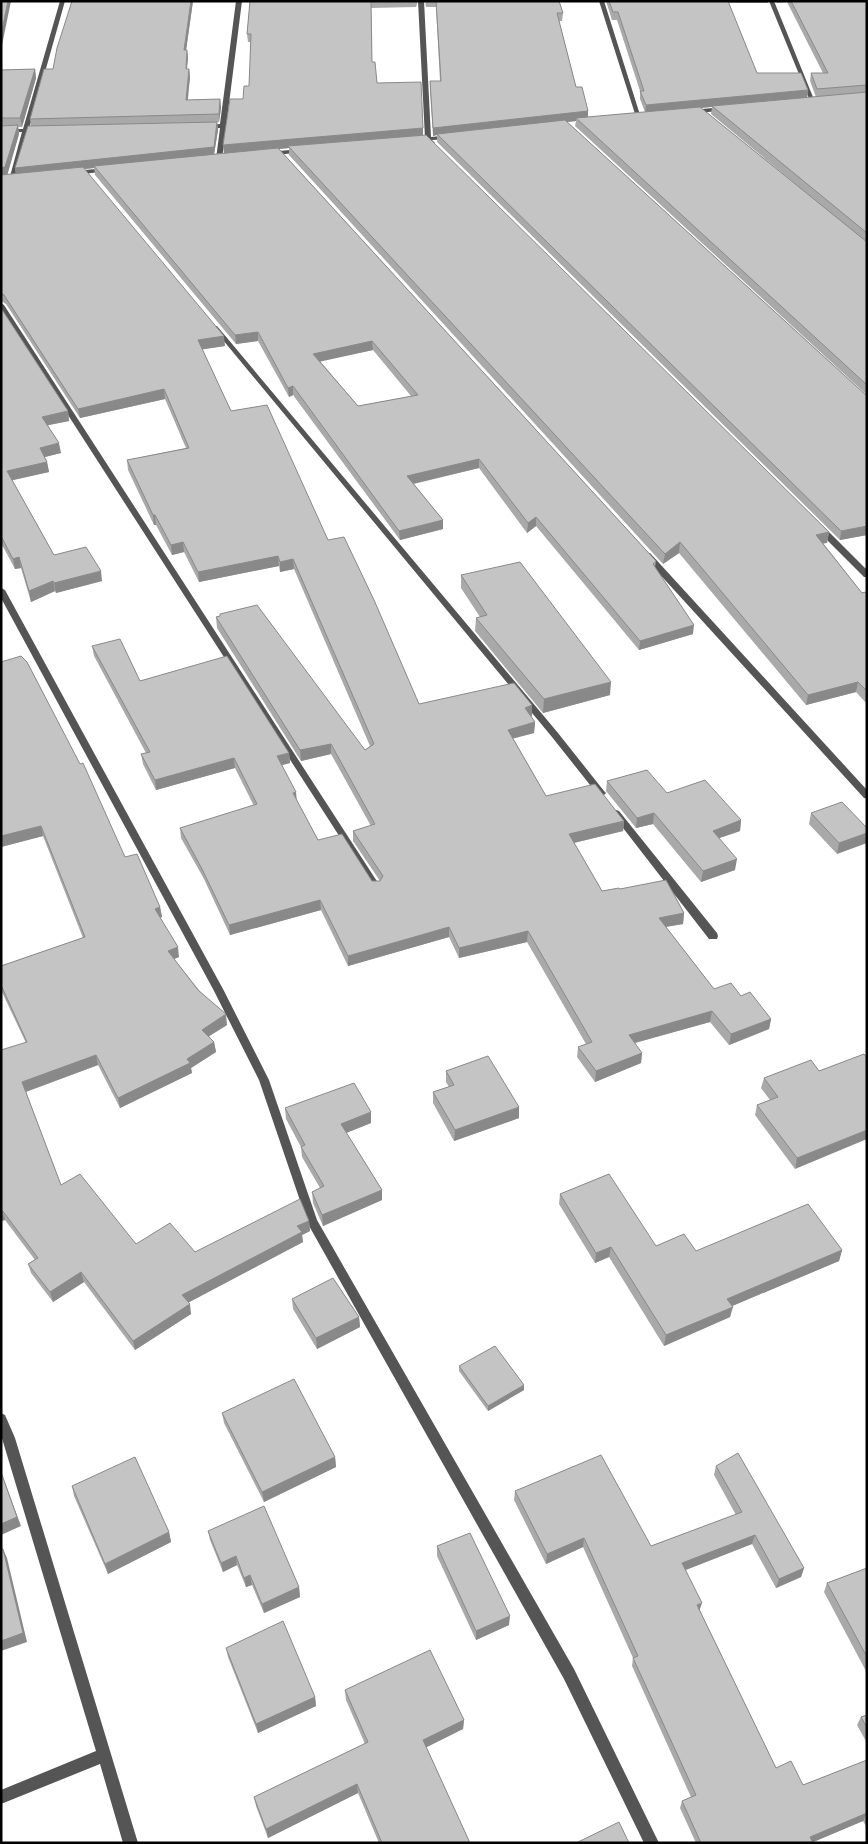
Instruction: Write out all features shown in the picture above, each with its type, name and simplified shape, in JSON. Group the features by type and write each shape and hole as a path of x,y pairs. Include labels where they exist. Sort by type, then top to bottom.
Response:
{"street":[{"path":"10,179 63,1"},
{"path":"219,159 239,1"},
{"path":"421,1 428,140 435,146"},
{"path":"601,1 639,117"},
{"path":"771,1 813,101"},
{"path":"804,102 822,100"},
{"path":"684,113 729,108"},
{"path":"701,111 709,117"},
{"path":"630,118 648,116"},
{"path":"194,127 224,126"},
{"path":"1,131 44,130"},
{"path":"408,141 458,136"},
{"path":"263,154 310,150"},
{"path":"280,152 287,160"},
{"path":"210,160 228,158"},
{"path":"68,174 115,169"},
{"path":"87,172 93,180"},
{"path":"1,181 20,178"},
{"path":"1,305 378,888"},
{"path":"207,317 549,727 604,797"},
{"path":"810,518 867,575"},
{"path":"640,547 867,796"},
{"path":"1,590 218,989 264,1080 312,1221 569,1674 652,1843"},
{"path":"610,804 713,936"},
{"path":"1,1419 5,1439 105,1754 131,1843"},
{"path":"1,1797 105,1754"}],"building":[{"path":"1,1 8,1 1,35"},
{"path":"72,1 191,1 184,50 187,50 186,69 189,69 186,100 220,99 219,114 30,119 44,69 53,69 57,48"},
{"path":"250,1 371,1 372,62 375,62 377,83 421,82 423,128 223,145 230,99 243,99 244,86 249,86 251,34 247,34"},
{"path":"436,1 559,1 563,13 557,13 576,87 582,87 588,111 433,128 430,81 441,81"},
{"path":"609,1 728,1 757,73 801,73 808,90 646,105 640,91 644,91 618,12 613,12"},
{"path":"791,1 867,1 867,85 817,89 811,73 828,73"},
{"path":"35,69 20,118 1,118 1,70"},
{"path":"867,92 867,233 712,106"},
{"path":"700,107 867,242 867,385 576,118"},
{"path":"565,120 867,396 867,526 841,531 437,134"},
{"path":"217,122 214,147 15,168 28,126"},
{"path":"18,125 5,167 1,168 1,126"},
{"path":"426,135 829,532 816,535 862,593 865,592 867,595 867,691 858,682 808,695 680,542 665,554 288,146"},
{"path":"278,148 656,561 653,564 694,625 640,641 536,517 528,523 479,459 407,476 443,520 399,531 293,386 288,388 258,332 235,335 94,166","holes":["372,341 418,395 358,406 313,354"]},
{"path":"83,167 224,336 198,340 231,411 267,405 328,540 344,537 374,600 419,704 514,683 532,705 525,708 535,722 508,730 546,796 595,784 624,821 569,834 602,891 666,880 684,913 659,918 714,989 731,983 741,996 750,992 771,1019 731,1034 712,1011 629,1035 642,1053 596,1071 578,1047 592,1042 528,931 459,948 449,927 348,956 320,900 229,925 180,828 257,804 234,758 155,780 141,754 150,752 92,646 120,639 140,681 227,656 289,753 277,756 296,792 293,793 318,840 342,834 372,881 380,881 383,876 353,831 375,824 331,744 300,750 216,617 220,616 220,614 257,605 365,750 374,744 293,559 280,562 278,556 198,572 183,542 171,545 155,515 153,515 127,460 189,448 164,389 78,409 1,293 1,175"},
{"path":"1,308 68,411 42,417 59,443 40,448 47,462 7,471 54,555 86,547 101,571 54,583 53,581 29,591 19,557 13,559 1,536"},
{"path":"520,562 611,682 544,699 476,618 487,615 461,575"},
{"path":"21,656 27,662 80,764 83,763 125,857 137,854 160,907 155,909 178,947 168,951 198,990 226,1014 202,1030 214,1042 187,1059 190,1063 118,1098 96,1055 22,1082 61,1185 80,1174 136,1244 170,1223 195,1252 300,1199 309,1221 297,1226 302,1232 182,1295 190,1304 133,1341 81,1272 50,1292 28,1264 38,1258 1,1210 1,1050 27,1042 1,985 1,966 85,937 41,826 1,836 1,662"},
{"path":"647,770 667,793 705,780 741,820 713,831 737,859 703,871 654,813 637,818 607,781"},
{"path":"842,802 867,828 867,833 839,843 811,813"},
{"path":"864,1054 867,1058 867,1130 797,1158 757,1105 778,1097 764,1078 811,1060 819,1071"},
{"path":"488,1056 519,1107 455,1130 433,1092 454,1085 446,1071"},
{"path":"354,1083 371,1112 341,1124 382,1190 322,1215 312,1192 324,1186 301,1147 305,1145 285,1108"},
{"path":"609,1174 656,1246 684,1234 696,1251 808,1204 842,1250 727,1299 733,1307 666,1335 611,1247 596,1253 560,1194"},
{"path":"333,1278 359,1317 316,1338 292,1299"},
{"path":"495,1346 524,1385 488,1406 459,1366"},
{"path":"294,1379 335,1457 262,1492 222,1413"},
{"path":"738,1453 804,1568 779,1579 755,1535 682,1563 702,1603 697,1605 776,1768 791,1761 803,1785 867,1760 867,1813 810,1837 813,1843 701,1843 682,1801 696,1795 633,1658 638,1656 584,1538 547,1554 515,1491 601,1455 651,1546 742,1512 716,1466"},
{"path":"135,1457 169,1532 105,1564 72,1486"},
{"path":"1,1472 17,1517 1,1524"},
{"path":"264,1506 299,1587 262,1604 250,1575 244,1578 236,1556 221,1563 208,1531"},
{"path":"470,1533 510,1616 476,1631 437,1546"},
{"path":"1,1549 3,1549 23,1633 1,1641"},
{"path":"867,1568 867,1657 827,1583"},
{"path":"283,1621 315,1697 256,1724 226,1648"},
{"path":"430,1650 464,1720 423,1740 470,1843 382,1843 357,1784 266,1829 254,1797 368,1742 345,1690"},
{"path":"867,1715 867,1728 861,1717"},
{"path":"619,1822 629,1843 576,1843"}]}
